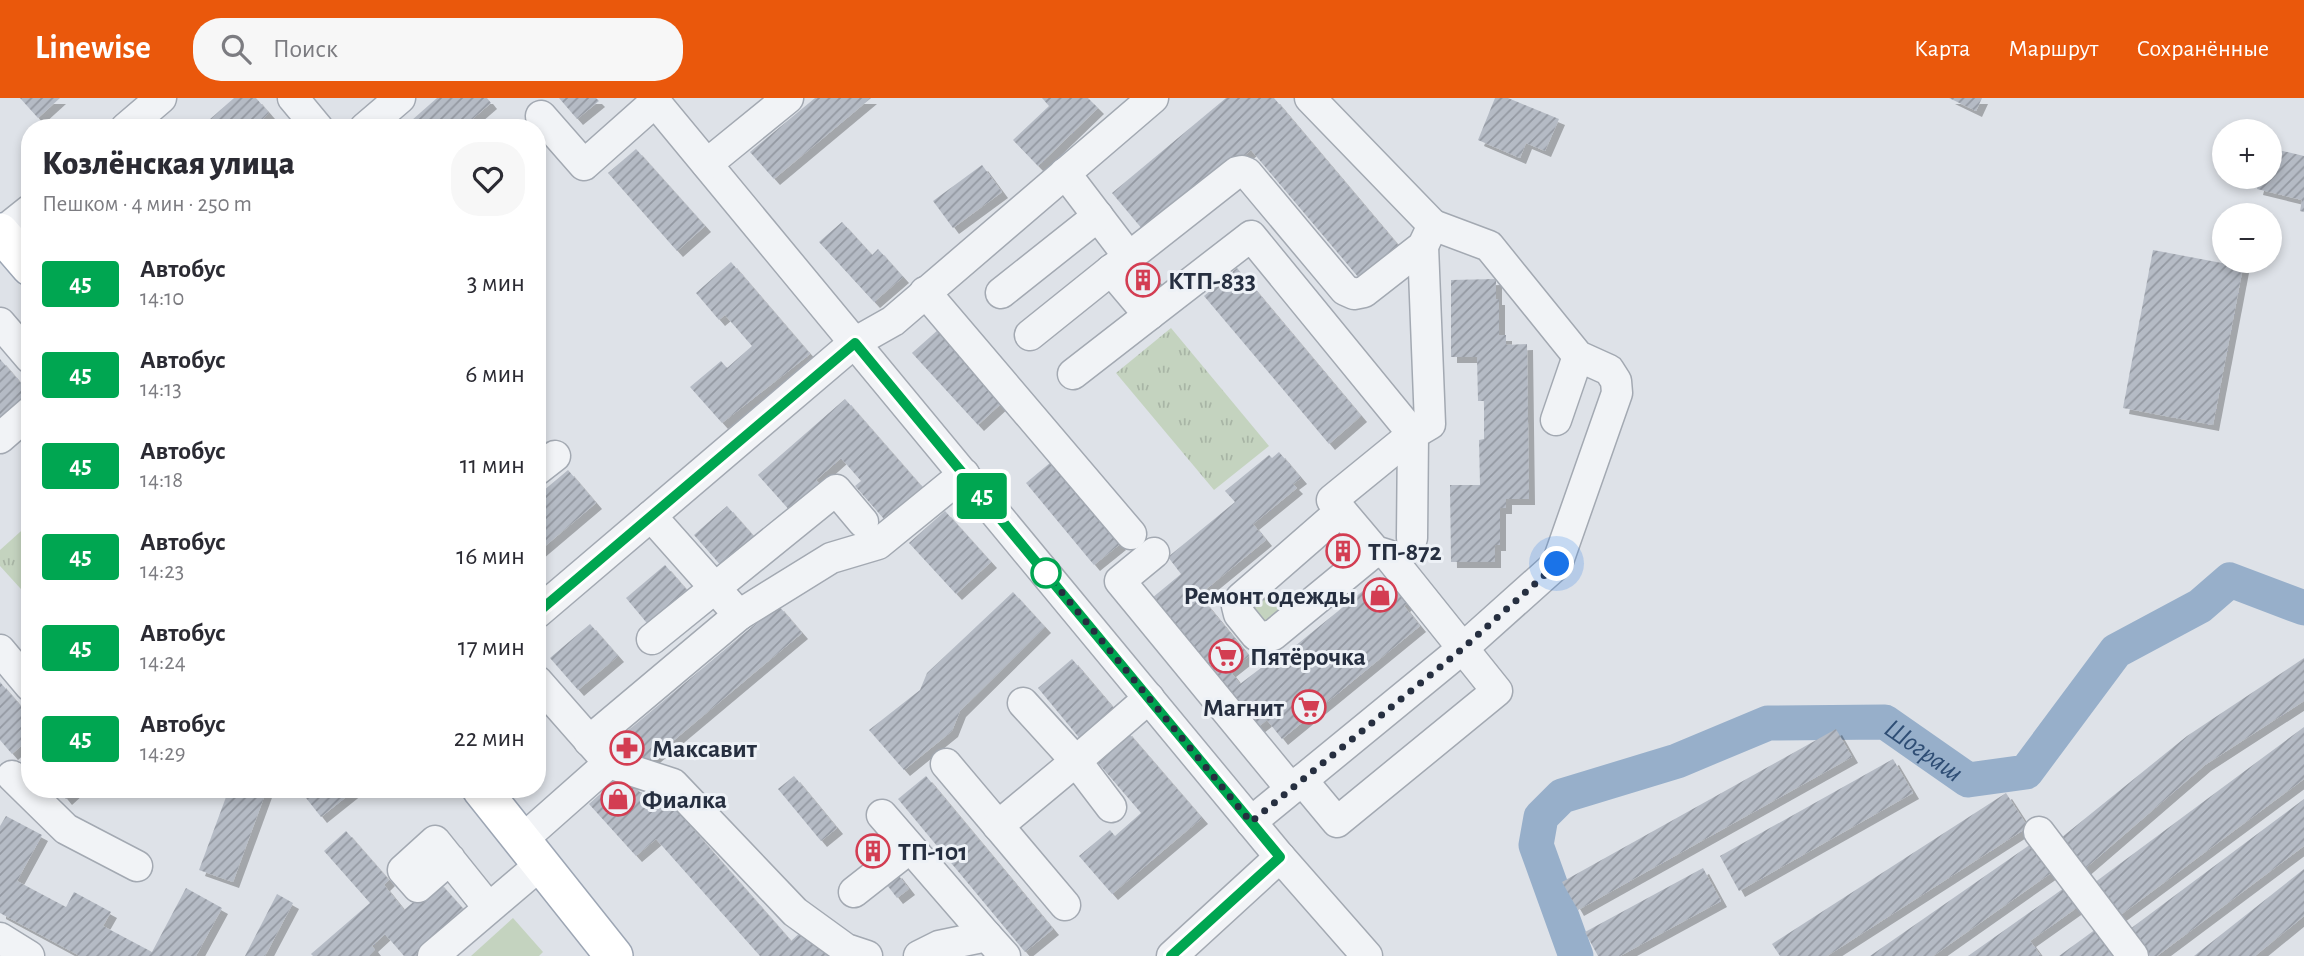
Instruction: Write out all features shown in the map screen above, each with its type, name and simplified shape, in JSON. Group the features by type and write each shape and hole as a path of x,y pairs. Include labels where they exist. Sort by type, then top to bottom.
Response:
{"main road":[{"path":"0,233 21,257"},
{"path":"488,798 614,956"}],"street":[{"path":"293,98 310,119"},
{"path":"376,119 400,98"},
{"path":"1154,553 1120,581 1297,785 1337,822 1497,691 1388,555 1375,551 1332,500 1413,434 1430,424 1428,236 1310,98"},
{"path":"546,122 584,165 653,100 1280,857 1367,956"},
{"path":"707,164 780,100"},
{"path":"546,596 651,516 855,343 893,321 1065,173 1133,104"},
{"path":"1030,335 1237,172 1247,173 1345,290 1354,294 1364,292 1428,236"},
{"path":"1065,173 1098,216 1149,315"},
{"path":"1073,374 1281,214"},
{"path":"1001,293 1098,216"},
{"path":"0,233 21,217"},
{"path":"1251,236 1413,434 1412,538"},
{"path":"1251,822 1462,649 1557,564 1617,393 1616,381 1609,370 1578,356 1489,246 1428,236"},
{"path":"925,292 1131,534"},
{"path":"0,323 21,348"},
{"path":"1556,420 1578,356"},
{"path":"0,438 21,420"},
{"path":"589,741 739,615 831,558 878,544 964,474"},
{"path":"652,639 836,491 863,522"},
{"path":"1341,510 1241,598 1237,606 1239,614 1256,635 1273,635 1375,551"},
{"path":"651,516 739,615"},
{"path":"0,650 21,675"},
{"path":"546,691 609,763 673,784 795,912 846,949 867,956"},
{"path":"998,826 1149,698"},
{"path":"1023,703 1076,761 1111,807"},
{"path":"433,956 488,907 531,852 609,763"},
{"path":"946,764 1065,905"},
{"path":"36,798 66,829 137,866"},
{"path":"882,815 996,946"},
{"path":"2039,832 2133,956"},
{"path":"855,892 911,848"},
{"path":"1172,956 1280,857"},
{"path":"450,859 488,907"},
{"path":"0,938 29,956"},
{"path":"919,956 939,946 996,946"}],"green space":[{"path":"1171,328 1269,446 1214,490 1116,373"},
{"path":"21,531 21,589 0,566 0,550"},
{"path":"1272,587 1289,607 1265,628 1247,607"},
{"path":"513,918 543,952 539,956 471,956"}],"building":[{"path":"20,98 60,98 38,118"},
{"path":"234,98 256,98 269,113 263,119 210,119"},
{"path":"437,98 487,98 491,103 472,119 413,119"},
{"path":"559,98 596,98 599,101 577,119"},
{"path":"815,98 871,98 774,179 750,152"},
{"path":"1042,98 1088,98 1098,108 1038,166 1013,140 1049,106"},
{"path":"1226,98 1274,98 1403,251 1364,284 1251,150 1148,236 1112,193"},
{"path":"1495,98 1508,98 1559,119 1545,151 1526,143 1520,158 1478,140"},
{"path":"1949,98 1982,98 1976,111"},
{"path":"636,149 705,226 677,251 608,173"},
{"path":"2282,151 2304,156 2304,212 2300,211 2302,200 2257,189 2282,189"},
{"path":"982,165 1002,192 953,228 933,201"},
{"path":"842,222 872,255 878,249 903,277 874,302 819,242"},
{"path":"2153,250 2212,261 2212,273 2242,273 2213,425 2123,408"},
{"path":"731,262 810,354 722,423 690,387 721,361 727,368 752,346 725,315 719,320 696,293"},
{"name":"КТП-833","path":"1146,266 1157,280 1141,293 1129,279"},
{"path":"1237,268 1361,416 1329,444 1204,296"},
{"path":"1496,279 1499,335 1506,335 1506,345 1527,344 1529,499 1506,499 1506,508 1500,508 1500,545 1495,545 1495,562 1451,562 1450,485 1480,485 1479,440 1484,439 1484,401 1478,401 1477,357 1451,357 1451,280"},
{"path":"939,329 1005,400 978,425 912,353"},
{"path":"0,359 21,384 21,406 0,423"},
{"path":"845,399 922,487 884,519 855,486 861,481 841,458 816,480 822,487 792,513 758,475"},
{"path":"1279,452 1301,478 1293,484 1297,488 1253,524 1266,540 1199,595 1249,656 1230,671 1240,684 1270,661 1273,664 1380,577 1383,581 1393,573 1413,598 1404,606 1420,626 1282,739 1267,720 1258,727 1152,598 1181,574 1168,557 1235,502 1225,491 1269,455 1272,458"},
{"path":"1051,462 1120,544 1094,565 1026,483"},
{"path":"568,470 596,503 546,545 546,488"},
{"path":"727,506 756,539 723,568 694,535"},
{"path":"945,511 991,562 956,594 909,543"},
{"name":"ТП-872","path":"1344,537 1357,552 1341,565 1329,549"},
{"path":"665,565 691,595 651,628 626,598"},
{"path":"1013,592 1045,627 960,711 952,731 904,770 869,730 920,690 927,673"},
{"path":"778,605 802,633 642,767 618,739"},
{"path":"590,624 618,656 578,690 550,658"},
{"path":"2304,658 2304,701 2205,765 2081,872 2056,842 2187,736"},
{"path":"1072,659 1116,711 1081,740 1038,688"},
{"path":"0,682 21,706 21,746 12,754 0,740"},
{"path":"2304,727 2304,779 2115,919 2090,886"},
{"path":"1836,729 1852,757 1578,910 1562,882"},
{"path":"1126,730 1202,818 1112,894 1079,856 1110,830 1115,836 1141,813 1093,757"},
{"path":"1893,759 1913,793 1739,891 1720,856"},
{"path":"794,776 837,828 821,841 778,789"},
{"path":"926,776 1053,929 1025,952 898,799"},
{"path":"609,786 635,786 643,796 655,786 791,941 804,929 828,956 760,956 656,839 636,856 589,804"},
{"path":"2006,793 2028,827 1827,956 1780,956 1772,944"},
{"path":"226,798 264,798 233,882 199,870"},
{"path":"306,798 345,798 321,817"},
{"path":"2304,799 2304,846 2157,956 2150,956 2130,929"},
{"path":"6,816 42,835 17,881 66,907 74,892 111,912 103,926 152,952 186,888 222,908 196,956 80,956 0,913 0,826"},
{"path":"346,831 389,880 384,885 404,910 438,881 465,911 416,954 418,956 404,956 385,934 372,946 375,950 369,956 311,954 370,903 324,851"},
{"name":"ТП-101","path":"870,835 888,856 876,866 858,845"},
{"path":"2031,844 2051,873 1933,956 1870,956"},
{"path":"1703,868 1721,901 1620,956 1598,956 1585,932"},
{"path":"2304,869 2304,916 2255,956 2194,956"},
{"path":"896,872 909,889 897,898 884,881"},
{"path":"2064,888 2078,907 2030,941 2041,956 1968,956"},
{"path":"277,894 293,903 265,956 245,956"},
{"path":"2096,929 2116,956 2059,956"}],"waterway":[{"name":"Шограш","path":"1576,956 1536,845 1541,817 1562,796 1677,761 1768,723 1885,722 1968,780 2026,772 2116,651 2200,606 2230,580 2304,608"}],"bus line":[{"name":"45","path":"546,605 855,343 1280,857 1171,956"}],"place":[{"name":"КТП-833","path":"1143,280"},
{"name":"ТП-872","path":"1343,551"},
{"name":"Ремонт одежды","path":"1380,595"},
{"name":"Пятёрочка","path":"1226,656"},
{"name":"Магнит","path":"1309,707"},
{"name":"Максавит","path":"627,748"},
{"name":"Фиалка","path":"618,799"},
{"name":"ТП-101","path":"873,851"}],"route":[{"path":"1046,573 1251,822 1462,649 1557,564"}]}
